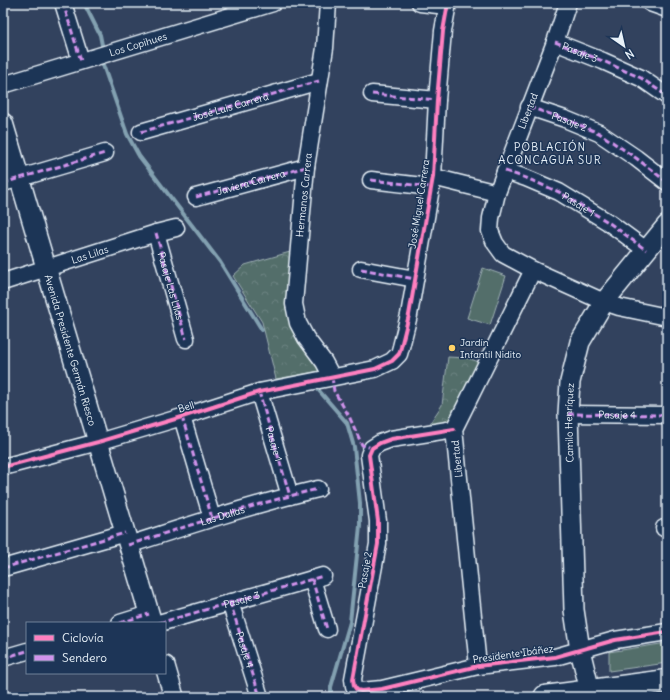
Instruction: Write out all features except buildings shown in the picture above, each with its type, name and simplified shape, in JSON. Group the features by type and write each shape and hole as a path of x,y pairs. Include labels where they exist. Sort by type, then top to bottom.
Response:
{"main road":[{"path":"545,697 667,682"}],"street":[{"path":"63,3 82,61"},
{"name":"Los Copihues","path":"3,85 272,3"},
{"name":"Hermanos Carrera","path":"328,3 325,48 306,167 294,304 298,322 306,338 324,362 332,377"},
{"path":"420,3 447,4"},
{"name":"Libertad","path":"568,3 555,42 497,193 491,218 490,232 495,243 503,254 532,270 604,302 619,307 667,317"},
{"path":"650,3 667,9"},
{"name":"José Miguel Carrera","path":"375,369 392,361 399,354 409,316 432,182 447,4"},
{"name":"Pasaje 3","path":"555,42 641,78 667,96"},
{"name":"José Luis Carrera","path":"141,132 320,81"},
{"path":"372,94 438,100"},
{"name":"Pasaje 2","path":"529,107 599,133 636,158 667,182"},
{"name":"Avenida Presidente Germán Riesco","path":"3,123 11,181 46,268 127,539 153,620"},
{"path":"11,181 105,153"},
{"name":"Javiera Carrera","path":"196,197 306,167"},
{"name":"Pasaje 1","path":"505,171 559,192 608,222 646,250"},
{"path":"371,180 432,182 497,193"},
{"name":"Camilo Henríquez","path":"580,650 574,610 568,414 570,382 580,342 604,302 666,227"},
{"name":"Las Lilas","path":"3,282 176,228"},
{"name":"Pasaje Las Lilas","path":"156,233 186,339"},
{"path":"361,269 415,279"},
{"name":"Libertad","path":"478,666 454,429 532,270"},
{"name":"Bell","path":"3,467 98,442 259,392 375,369"},
{"name":"Pasaje 1","path":"259,392 290,496"},
{"name":"Pasaje 4","path":"568,414 667,416"},
{"path":"182,417 212,518"},
{"name":"Pasaje 2","path":"361,691 357,690 354,686 353,679 378,544 378,521 369,455 372,448 391,439 454,429"},
{"name":"Las Dalias","path":"3,568 212,518 290,496 318,490"},
{"name":"Pasaje 3","path":"131,622 153,620 230,602 318,577 327,629"},
{"name":"Pasaje 4","path":"230,602 260,697"},
{"name":"Presidente Ibáñez","path":"361,691 382,689 478,666 554,657 615,640 667,632"},
{"path":"580,650 590,691"},
{"path":"3,658 26,651"},
{"path":"166,669 174,697"}],"green space":[{"path":"290,252 291,328 321,371 276,379 262,322 233,276 245,265"},
{"path":"483,268 506,276 490,325 467,318"},
{"path":"448,357 467,358 479,362 449,425 428,428 442,405"},
{"path":"667,643 667,663 609,671 609,652"}],"waterway":[{"path":"84,3 100,35 102,45"},
{"path":"102,62 127,134 139,156 220,262 262,330"},
{"path":"315,386 347,423 354,447 360,503 360,526 350,622 331,687 331,697"}],"marked path":[{"path":"63,3 81,61"},
{"path":"420,3 447,6"},
{"path":"650,3 667,9"},
{"path":"555,42 641,78 667,96"},
{"path":"141,132 319,81"},
{"path":"372,94 437,100"},
{"path":"529,107 565,119 599,133 636,158 667,182"},
{"path":"3,183 105,153"},
{"path":"196,197 306,167"},
{"path":"505,171 559,192 608,222 646,250"},
{"path":"371,180 431,187"},
{"path":"156,233 186,339"},
{"path":"361,269 415,279"},
{"path":"332,377 334,391 349,416 362,445 372,448 374,447"},
{"path":"259,392 290,496"},
{"path":"568,414 667,415"},
{"path":"182,417 212,518"},
{"path":"128,545 246,508 318,489"},
{"path":"3,568 125,533"},
{"path":"162,622 323,576"},
{"path":"312,579 327,629"},
{"path":"230,602 260,697"},
{"path":"123,622 149,614"},
{"path":"3,658 26,651"}],"cycle path":[{"path":"3,467 98,442 259,392 375,369 392,361 399,354 409,315 433,177 437,100 443,31 448,3"},
{"path":"454,429 391,439 372,448 369,455 378,521 378,544 353,679 354,686 357,690 382,689 478,666 555,657 615,640 667,632"}],"place":[{"name":"Jardín Infantil Nidito","path":"452,348"}],"district":[{"name":"POBLACIÓN ACONCAGUA SUR","path":"550,153"}]}
